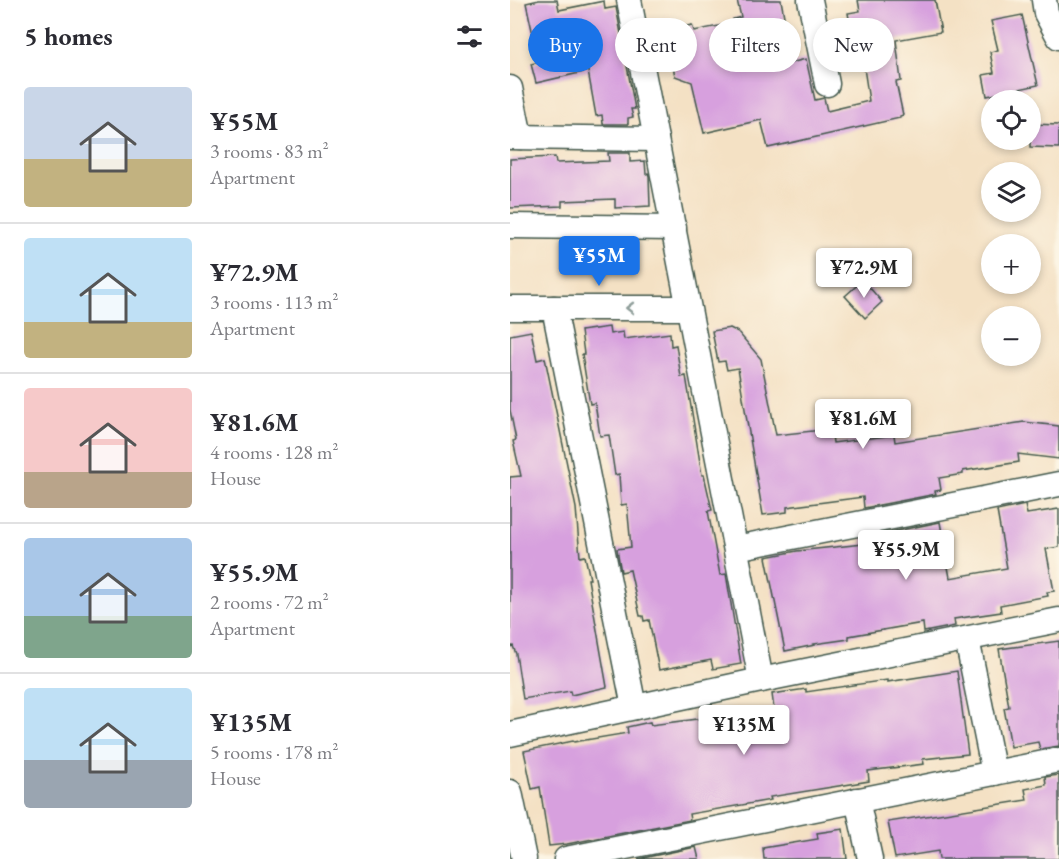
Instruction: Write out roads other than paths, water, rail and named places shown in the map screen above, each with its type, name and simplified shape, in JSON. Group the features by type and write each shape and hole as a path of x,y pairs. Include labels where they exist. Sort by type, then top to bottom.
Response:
{"street":[{"path":"810,0 827,84"},
{"path":"1044,0 1046,13 1059,37"},
{"path":"633,1 656,139 761,680"},
{"path":"510,88 515,137 656,139"},
{"path":"510,226 674,228"},
{"path":"510,308 688,308"},
{"path":"554,308 634,707"},
{"path":"736,548 1059,484"},
{"path":"510,734 761,680 1059,620"},
{"path":"966,639 994,773"},
{"path":"566,859 1059,760"},
{"path":"510,792 524,859"},
{"path":"857,800 870,859"}]}
